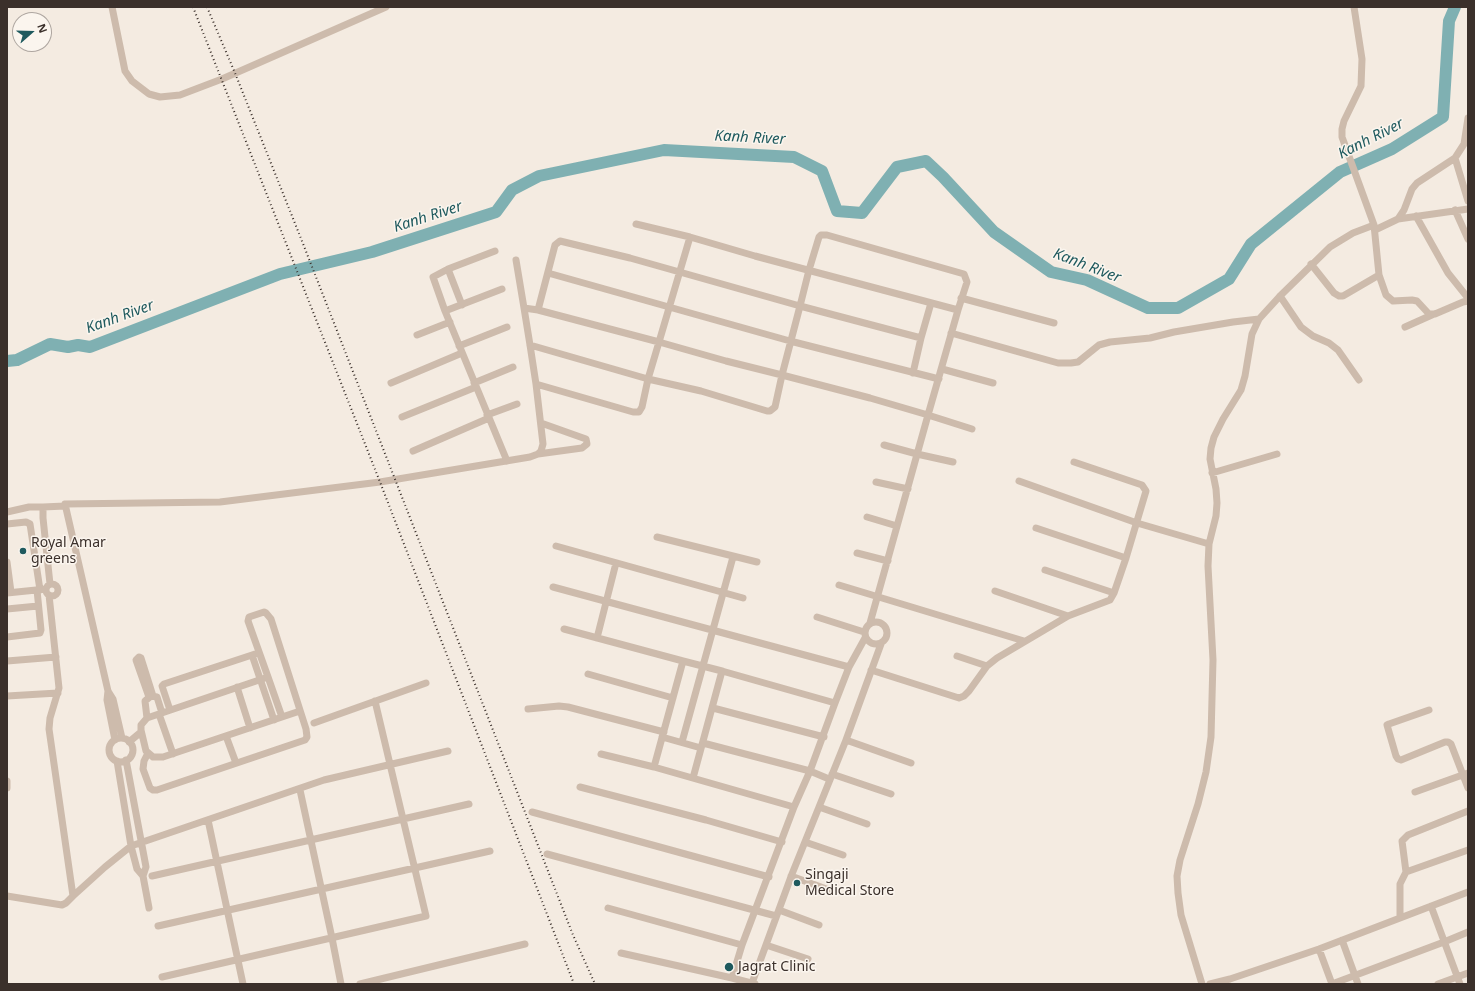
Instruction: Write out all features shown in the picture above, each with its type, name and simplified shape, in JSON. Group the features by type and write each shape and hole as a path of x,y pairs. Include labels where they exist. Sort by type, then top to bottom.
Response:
{"street":[{"path":"112,7 125,71 132,82 149,94 160,97 180,95 222,79 386,7"},
{"path":"1354,7 1359,32 1362,71 1361,86 1342,129 1344,146 1370,212 1374,227 1379,275 1386,295 1393,301 1412,300 1422,305 1429,314 1434,314"},
{"path":"1398,218 1404,210 1412,189 1417,184 1456,158 1464,144 1468,118"},
{"path":"1456,158 1468,200"},
{"path":"1202,984 1181,915 1177,876 1180,860 1203,785 1211,737 1213,660 1208,566 1209,544 1216,516 1217,503 1216,489 1210,460 1214,437 1241,390 1245,376 1252,334 1259,320 1311,264 1342,238 1398,218 1468,209"},
{"path":"1455,210 1468,239"},
{"path":"1416,216 1448,272 1468,298"},
{"path":"636,224 690,237 755,256 958,310"},
{"path":"530,345 648,379 701,391 767,411 773,410 775,407 790,341 809,270 819,237 821,235 827,235 960,272 964,274 967,282 951,333 870,623 866,627 864,635 849,667 824,736 794,807 769,877 742,945 732,978"},
{"path":"536,384 633,412 639,412 642,407 648,379 690,237"},
{"path":"538,310 555,245 560,241 630,258 679,273 726,284 800,306 921,338"},
{"path":"495,250 448,269 433,277 445,311 507,461"},
{"path":"516,260 541,423 543,444 541,451 538,454"},
{"path":"1311,264 1334,293 1339,296 1343,296 1379,275"},
{"path":"448,269 462,305"},
{"path":"548,273 670,306 790,341 938,379"},
{"path":"445,311 502,289"},
{"path":"1280,296 1301,327 1313,336 1329,343 1338,350 1359,380"},
{"path":"961,298 1054,323"},
{"path":"1405,327 1468,301"},
{"path":"913,373 931,302"},
{"path":"524,308 538,310 782,375 928,415 972,429"},
{"path":"951,333 1058,363 1071,363 1078,362 1099,345 1110,342 1150,338 1174,332 1233,322 1259,320"},
{"path":"417,335 450,322"},
{"path":"391,383 507,327"},
{"path":"402,416 514,367"},
{"path":"942,369 993,383"},
{"path":"413,451 517,404"},
{"path":"7,512 29,507 65,506 65,504 220,502 380,482 507,461 538,454 582,448 587,444 586,439 541,423"},
{"path":"884,445 953,462"},
{"path":"1212,473 1277,454"},
{"path":"871,670 959,698 964,696 969,691 987,666 997,658 1068,616 1110,600 1114,593 1126,558 1146,490 1142,485 1074,462"},
{"path":"1019,481 1137,523 1209,544"},
{"path":"876,482 908,489"},
{"path":"65,506 108,691 113,699 122,740 131,745 131,756 126,760 117,761"},
{"path":"7,637 40,633 38,606 44,590 43,507"},
{"path":"867,517 897,526"},
{"path":"7,524 26,522 30,524 56,657 59,688 50,718 49,729 73,896"},
{"path":"1036,528 1126,558"},
{"path":"657,537 757,562"},
{"path":"556,546 744,598"},
{"path":"857,553 888,561"},
{"path":"682,742 733,557"},
{"path":"7,562 9,592 44,590"},
{"path":"598,638 616,563"},
{"path":"1045,570 1114,593"},
{"path":"839,585 1024,641"},
{"path":"553,587 849,667"},
{"path":"995,591 1068,616"},
{"path":"7,609 38,606"},
{"path":"268,676 147,718 141,725 141,732 147,752 143,769 150,788 157,790 304,740 307,737 308,734 271,619 266,612 249,617 248,621 260,652 282,717"},
{"path":"817,617 864,635 872,644 881,644"},
{"path":"621,953 754,984 766,945 791,876 830,776 846,740 881,644 886,638 887,630 885,626 878,622 870,623"},
{"path":"564,629 835,703"},
{"path":"170,710 162,686 164,684 260,652"},
{"path":"252,655 274,720"},
{"path":"957,656 987,666"},
{"path":"7,661 56,657"},
{"path":"654,767 683,662"},
{"path":"693,778 722,671"},
{"path":"143,672 151,697"},
{"path":"588,674 673,698"},
{"path":"314,723 426,683"},
{"path":"237,687 250,728"},
{"path":"7,696 58,693"},
{"path":"147,718 145,703 146,699 157,697 160,713 173,754"},
{"path":"162,977 426,916 375,701"},
{"path":"528,709 559,706 568,707 682,742 702,745 810,771 890,794"},
{"path":"713,708 824,736"},
{"path":"1429,710 1389,724 1388,726 1398,759 1401,760 1448,742 1451,744 1466,774 1468,788"},
{"path":"132,750 147,752 157,758 300,711"},
{"path":"141,732 110,746 110,753 114,760 117,761 131,846 137,869 143,876"},
{"path":"226,736 236,763"},
{"path":"846,740 911,763"},
{"path":"7,896 62,905 66,903 104,867 131,846 300,790 324,780 448,751"},
{"path":"601,754 654,767 794,807"},
{"path":"126,760 146,867 143,876 149,908"},
{"path":"1415,792 1466,774"},
{"path":"7,781 7,788"},
{"path":"580,787 706,820 782,842"},
{"path":"300,790 341,984"},
{"path":"152,876 469,804"},
{"path":"818,807 867,824"},
{"path":"1400,917 1400,884 1406,872 1402,841 1408,835 1468,811"},
{"path":"532,812 769,877"},
{"path":"208,820 243,984"},
{"path":"804,842 843,855"},
{"path":"1406,872 1468,850"},
{"path":"158,926 490,851"},
{"path":"547,854 755,911 777,913 818,925"},
{"path":"791,876 829,890"},
{"path":"1210,984 1231,981 1468,892"},
{"path":"1431,906 1459,981"},
{"path":"608,908 742,945"},
{"path":"1319,949 1332,984 1468,932"},
{"path":"1342,940 1358,984"},
{"path":"360,984 525,944"},
{"path":"766,945 808,959"},
{"path":"1438,984 1459,981 1468,973"}],"waterway":[{"name":"Kanh River","path":"7,361 17,360 50,344 68,347 78,345 90,347 280,274 372,252 496,212 512,190 539,176 664,150 794,157 822,171 837,211 862,213 897,167 926,161 943,177 994,232 1051,272 1087,280 1148,308 1178,308 1229,279 1251,244 1340,172 1392,149 1443,117 1449,21 1455,7"}],"railway":[{"path":"193,7 380,482 574,984"},
{"path":"207,7 300,236 573,935 595,984"}],"place":[{"name":"Royal Amar greens","path":"23,551"},
{"name":"Singaji Medical Store","path":"797,883"},
{"name":"Jagrat Clinic","path":"729,967"}]}
